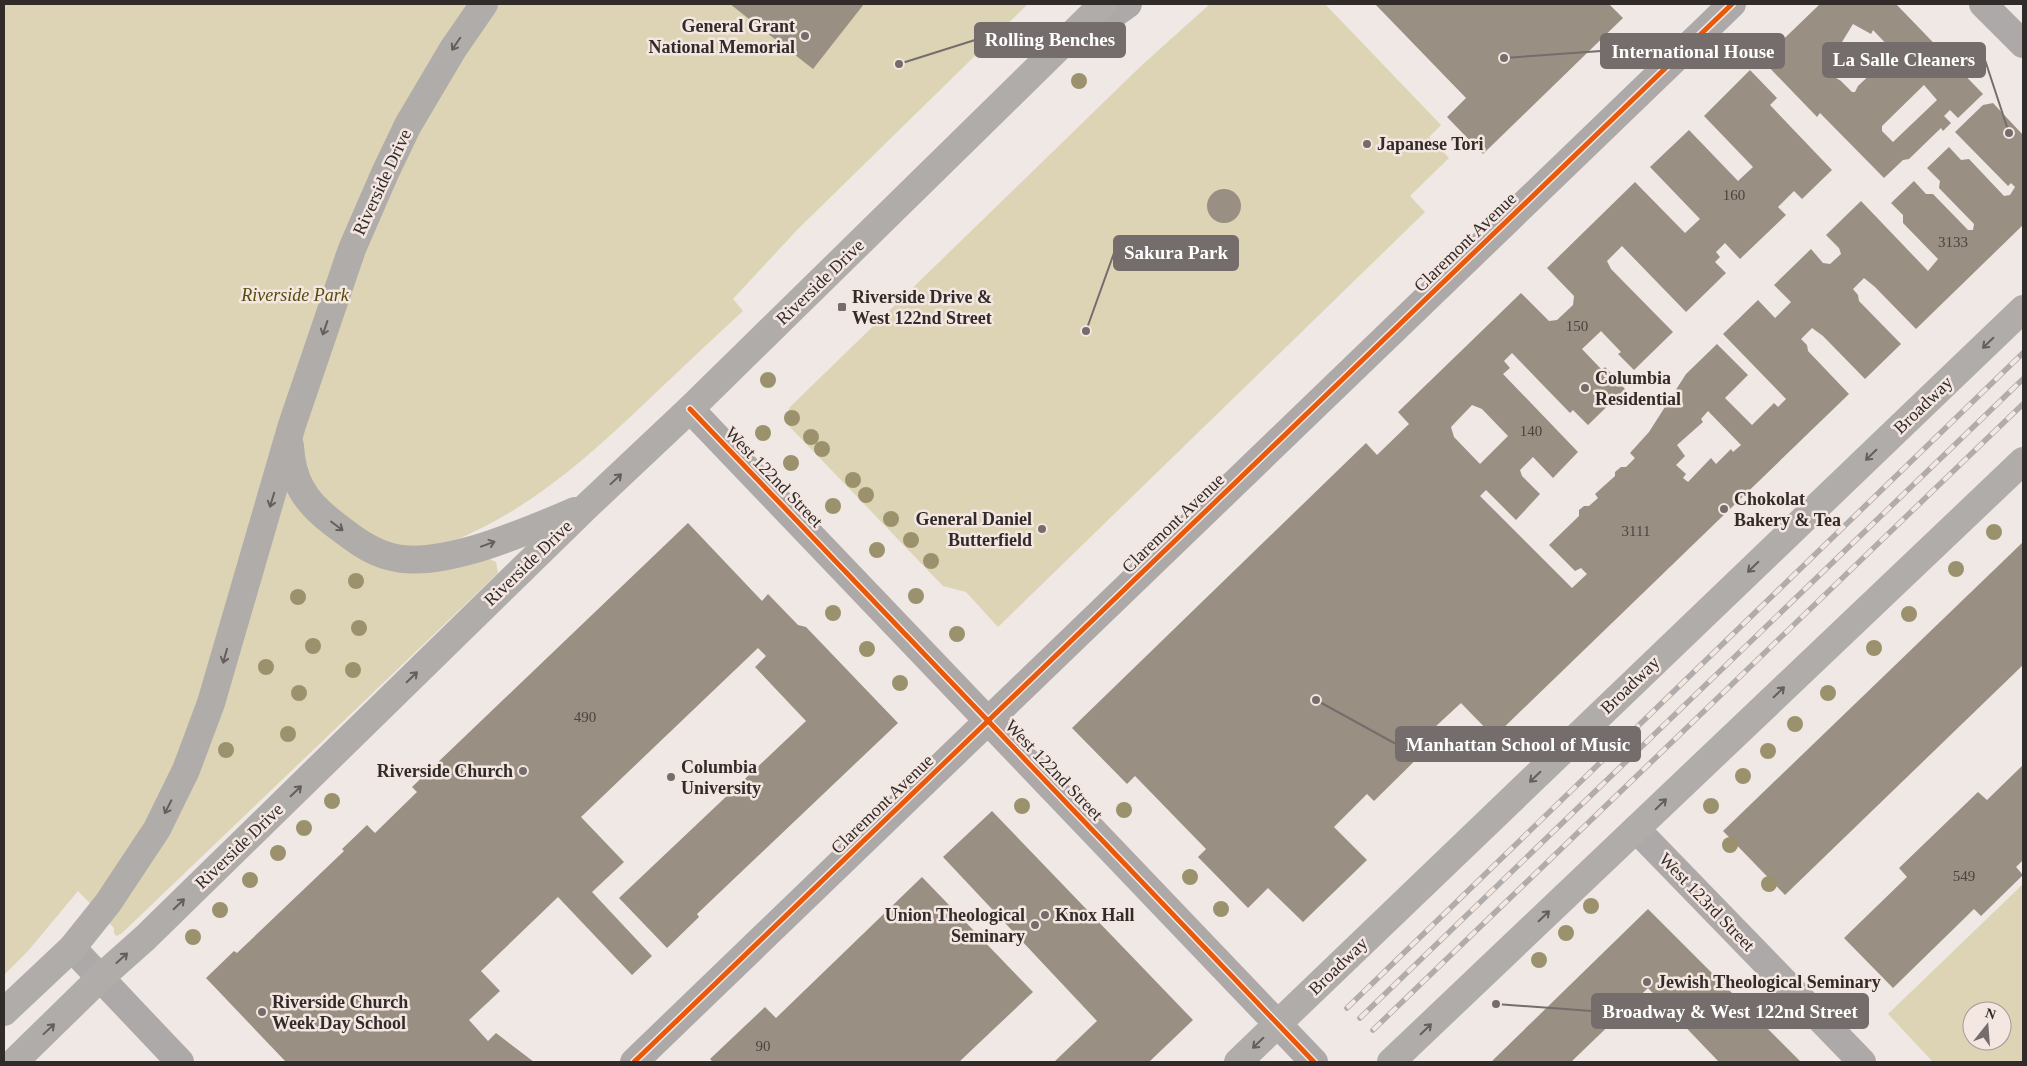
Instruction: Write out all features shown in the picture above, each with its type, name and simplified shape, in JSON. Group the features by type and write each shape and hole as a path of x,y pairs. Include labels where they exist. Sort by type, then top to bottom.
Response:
{"main road":[{"name":"Riverside Drive","path":"4,1012 72,948 108,903 157,829 186,770 212,702 292,425 352,249 373,198 408,125 433,81 484,4"},
{"name":"Riverside Drive","path":"14,1062 100,978 145,938 587,506 690,409 1103,4"},
{"name":"Broadway","path":"1238,1062 2023,309"},
{"path":"292,425 291,461 294,476 301,491 329,521 370,549 387,556 417,561 442,558 480,547 587,506"},
{"path":"1391,1062 2023,460"}],"street":[{"name":"Riverside Drive","path":"1043,64 1128,4"},
{"name":"Claremont Avenue","path":"634,1062 1732,4"},
{"path":"1983,4 2023,44"},
{"name":"West 122nd Street","path":"690,409 1314,1062"},
{"name":"West 123rd Street","path":"1636,829 1862,1062"},
{"path":"72,948 180,1062"}],"green space":[{"name":"Riverside Park","path":"4,4 1028,4 797,230 733,299 743,311 601,444 530,500 505,516 449,543 455,569 490,559 496,562 498,573 121,934 116,936 114,928 78,891 28,951 4,975"},
{"path":"1210,4 1325,4 1441,125 1429,137 1449,158 1410,196 1425,212 998,627 966,592 943,586 788,425 786,415 790,407 1142,65"},
{"path":"2023,884 2023,1062 1933,1062 1888,1014"}],"building":[{"name":"General Grant National Memorial","path":"730,4 864,4 813,69"},
{"path":"1375,4 1609,4 1623,18 1483,154 1447,117 1466,98"},
{"path":"1820,4 1896,4 1983,94 1958,118 1950,110 1944,116 1951,123 1943,131 1941,128 1909,159 1903,160 1884,178 1820,113 1817,117 1762,60","holes":["1853,24 1871,34 1873,30 1894,52 1858,86 1855,92 1852,92 1841,81 1828,73 1828,65","1924,85 1937,100 1893,142 1882,131 1882,126"]},
{"path":"1750,70 1777,98 1770,105 1832,170 1802,199 1794,191 1778,207 1786,215 1740,259 1725,243 1716,252 1720,257 1715,262 1726,273 1686,312 1622,246 1607,261 1611,269 1673,332 1634,370 1618,354 1621,352 1601,331 1582,349 1602,370 1605,367 1625,389 1588,425 1573,410 1570,413 1512,353 1504,361 1510,368 1503,374 1578,452 1553,478 1533,457 1520,470 1522,476 1540,494 1516,520 1486,490 1480,496 1572,588 1587,574 1581,568 1575,571 1549,545 1579,516 1579,510 1584,506 1589,506 1598,498 1595,494 1615,476 1615,472 1621,467 1626,467 1635,458 1630,453 1649,432 1686,374 1717,344 1748,375 1725,398 1752,425 1774,403 1778,407 1786,399 1723,334 1758,300 1775,318 1791,302 1774,285 1811,249 1823,263 1830,264 1841,254 1839,248 1826,235 1861,201 1928,271 1938,259 1903,223 1903,215 1891,203 1914,181 1926,194 1933,194 1968,230 1973,230 1974,224 1939,188 1940,181 1927,168 1949,147 1961,160 1969,159 2004,196 2010,195 2015,187 2011,183 2008,186 1955,132 1983,105 1993,103 2023,135 2023,225 1916,329 1864,278 1853,289 1858,295 1859,301 1901,344 1865,379 1823,336 1812,328 1801,339 1807,345 1808,351 1849,394 1494,737 1461,703 1435,727 1442,734 1374,801 1367,794 1334,827 1367,860 1303,922 1268,888 1248,908 1198,857 1206,849 1135,776 1127,784 1072,728 1366,443 1377,455 1409,424 1398,412 1521,293 1549,321 1557,320 1573,305 1574,296 1547,268 1635,182 1685,233 1700,219 1650,167 1689,130 1738,181 1753,167 1704,116","holes":["1472,405 1482,409 1508,436 1480,464 1454,437 1451,427","1708,411 1741,445 1733,452 1731,449 1716,464 1711,458 1688,482 1683,478 1686,474 1676,465 1685,456 1677,445 1703,422 1701,419"]},
{"path":"1224,189 1231,190 1236,194 1240,199 1240,213 1236,218 1231,222 1224,223 1217,222 1212,218 1208,213 1207,206 1208,199 1212,194 1217,190"},
{"name":"Riverside Church","path":"688,523 762,601 768,594 798,625 806,627 898,723 697,914 699,917 667,948 619,898 806,721 755,667 766,656 758,648 581,817 624,862 592,892 652,956 632,975 558,897 481,971 500,991 469,1020 488,1041 496,1033 534,1062 286,1062 206,978 234,951 237,953 344,851 342,849 367,825 375,833 417,792 412,787"},
{"path":"2023,542 2023,665 1785,895 1723,831"},
{"path":"2023,765 2023,860 2016,867 2023,875 1981,916 1974,909 1893,988 1844,938 1907,877 1899,868 1978,792 1987,800"},
{"name":"Union Theological Seminary","path":"992,811 1193,1020 1149,1062 1054,1062 1097,1021 943,857"},
{"path":"922,877 1033,992 959,1062 713,1062 710,1059 765,1007 776,1018"},
{"name":"Jewish Theological Seminary","path":"1648,909 1801,1062 1719,1062 1648,988 1571,1062 1491,1062"}],"railway":[{"path":"1347,1008 2023,353"},
{"path":"1360,1018 2023,379"},
{"path":"1373,1030 2023,404"}],"cycle path":[{"path":"634,1062 1732,4"},
{"path":"690,409 1314,1062"}],"place":[{"name":"General Grant National Memorial","path":"805,36"},
{"name":"International House","path":"1504,58"},
{"name":"Rolling Benches","path":"899,64"},
{"name":"La Salle Cleaners","path":"2009,133"},
{"name":"Japanese Tori","path":"1367,144"},
{"name":"Riverside Drive & West 122nd Street","path":"842,307"},
{"name":"Sakura Park","path":"1086,331"},
{"name":"Columbia Residential","path":"1585,388"},
{"name":"Chokolat Bakery & Tea","path":"1724,509"},
{"name":"General Daniel Butterfield","path":"1042,529"},
{"name":"Manhattan School of Music","path":"1316,700"},
{"name":"Riverside Church","path":"523,771"},
{"name":"Columbia University","path":"671,777"},
{"name":"Knox Hall","path":"1045,915"},
{"name":"Union Theological Seminary","path":"1035,925"},
{"name":"Jewish Theological Seminary","path":"1647,982"},
{"name":"Broadway & West 122nd Street","path":"1496,1004"},
{"name":"Riverside Church Week Day School","path":"262,1012"}]}
